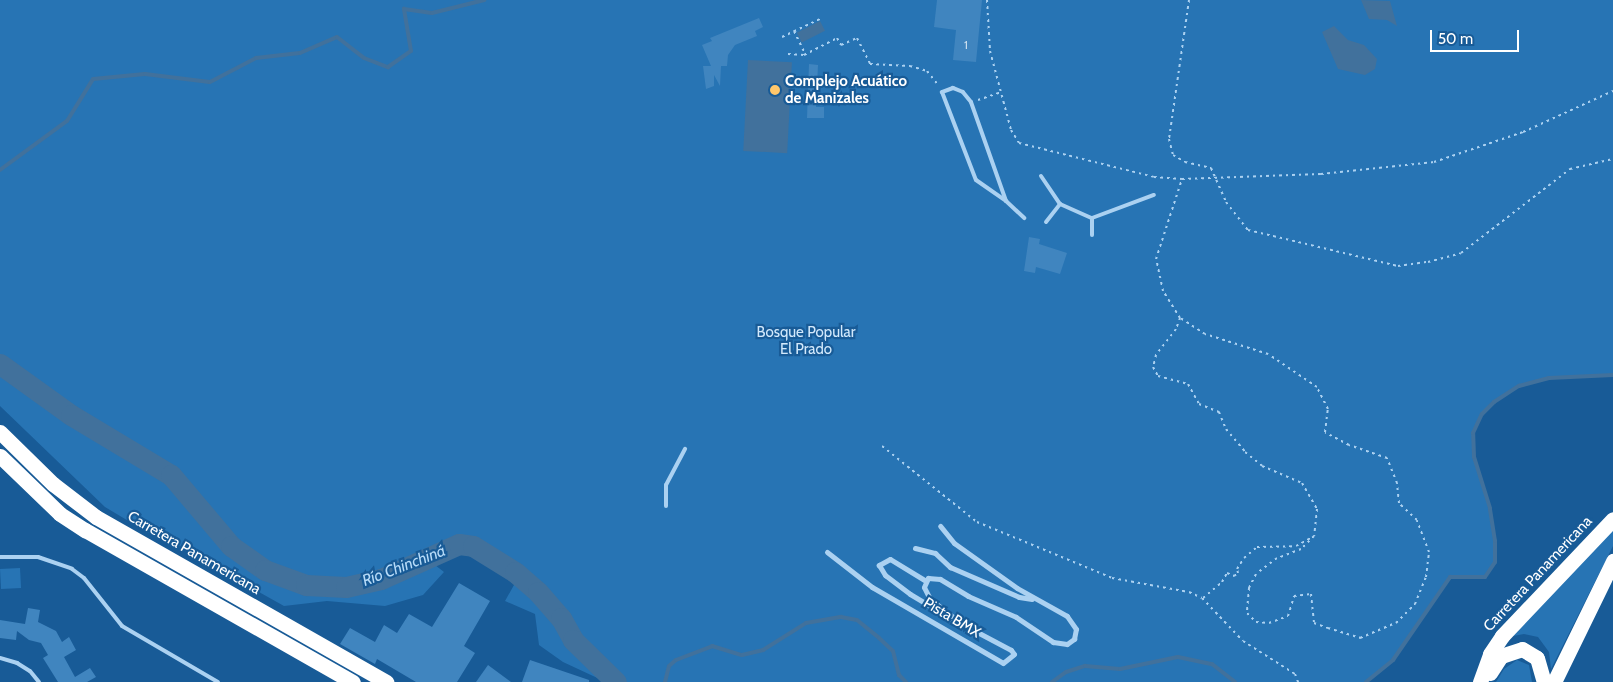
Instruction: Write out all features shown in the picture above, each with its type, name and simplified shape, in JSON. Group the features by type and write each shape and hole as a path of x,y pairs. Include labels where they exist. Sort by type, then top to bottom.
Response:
{"highway":[{"name":"Carretera Panamericana","path":"0,432 53,484 96,517 386,682"},
{"path":"0,456 68,519 353,682"},
{"name":"Carretera Panamericana","path":"1482,682 1490,654 1502,636 1613,518"},
{"path":"1554,682 1613,561"},
{"path":"1482,682 1501,656 1522,650 1537,658 1542,664 1544,682"}],"street":[{"name":"Pista BMX","path":"940,526 954,544 1036,599 1067,616 1076,628 1074,639 1067,644 1053,642 1034,627 968,596 940,579 934,577 926,581 924,587 930,599 962,624"},
{"name":"Pista BMX","path":"915,548 935,553 950,567 1019,597 1036,599"},
{"name":"Pista BMX","path":"827,552 872,588 996,660 1003,663 1014,654 992,637 928,607 890,580 879,565 890,558 926,581"}],"lane":[{"path":"1006,201 971,102 963,92 953,88 942,92 976,180 1006,201 1024,218"},
{"path":"1042,176 1060,204 1092,218 1154,195"},
{"path":"1046,222 1060,204"},
{"path":"1092,218 1092,235"},
{"path":"666,506 666,485 685,449"},
{"path":"0,557 38,557 72,569 84,578 122,626 218,682"},
{"path":"0,658 17,663 30,671 38,682"}],"path":[{"path":"987,0 990,51 1011,130 1019,144 1154,177 1182,179 1322,174 1434,162 1523,132 1613,90"},
{"path":"1188,0 1169,139 1174,155 1185,162 1211,168 1226,202 1248,230 1398,266 1461,253 1570,169 1613,159"},
{"path":"782,37 822,18"},
{"path":"794,31 805,54"},
{"path":"788,54 805,54 837,38 841,45 857,38 870,64 910,66 927,71 942,92"},
{"path":"971,102 1001,92"},
{"path":"1180,318 1176,329 1156,355 1153,367 1158,376 1188,384 1199,404 1219,412 1226,430 1245,452 1262,466 1302,484 1317,509 1314,536 1301,549 1277,558 1256,574 1249,588 1247,613 1256,622 1269,623 1288,616 1294,596 1311,594 1314,623 1360,638 1396,623 1415,604 1426,577 1429,552 1416,520 1399,503 1397,483 1387,458 1349,445 1325,432 1328,408 1317,387 1268,354 1205,334 1180,318 1163,291 1156,259 1182,179"},
{"path":"882,446 977,522 1112,578 1189,592 1202,598 1243,641 1295,674 1298,682"},
{"path":"1202,598 1222,582 1227,573 1234,576 1238,573 1237,569 1244,558 1257,547 1296,546 1314,536"}],"green space":[{"name":"Bosque Popular El Prado","path":"0,0 1613,0 1613,375 1549,378 1519,386 1494,402 1482,414 1473,433 1474,457 1490,508 1495,541 1495,562 1485,577 1450,577 1393,660 1366,682 606,682 563,662 539,645 535,614 505,601 519,576 473,546 459,544 426,558 444,572 423,595 385,606 327,601 284,606 216,568 204,557 172,547 105,507 0,406"},
{"path":"1613,528 1613,546 1551,669 1549,652 1538,637 1524,634 1513,636"},
{"path":"20,568 21,588 1,589 0,569"},
{"path":"1517,660 1529,665 1532,682 1496,682 1504,669"}],"shaded area":[{"path":"1361,0 1390,1 1397,26 1387,20 1369,19"},
{"path":"820,21 825,31 802,43 797,33"},
{"path":"1334,26 1348,40 1364,45 1377,59 1375,69 1365,75 1338,69 1322,32"},
{"path":"748,60 792,62 787,153 743,151"}],"building":[{"path":"937,0 982,0 976,62 953,60 956,30 934,27"},
{"path":"759,18 763,27 755,31 757,36 735,45 728,55 727,66 721,66 720,86 714,75 714,86 706,89 703,66 711,66 702,45 712,41 710,38"},
{"path":"809,64 818,65 816,107 824,107 824,118 807,118"},
{"path":"1029,237 1040,239 1039,244 1067,253 1060,274 1036,267 1035,273 1024,271"},
{"path":"459,583 490,601 464,646 475,653 457,682 416,682 377,659 375,664 340,644 350,628 375,642 384,625 397,633 409,614 432,627"},
{"path":"28,608 40,610 38,622 56,631 62,642 69,637 76,650 64,657 75,677 90,668 96,677 87,682 58,682 43,658 48,655 41,643 29,640 17,631 16,640 0,638 0,620 25,624"},
{"path":"530,660 589,680 589,682 522,682"},
{"path":"488,665 511,682 476,682"}],"waterway":[{"path":"0,170 67,121 93,79 145,74 210,82 256,58 300,53 337,37 364,58 388,67 411,51 404,9 432,13 484,0"},
{"name":"Río Chinchiná","path":"0,364 71,415 171,475 231,546 265,570 306,585 346,587 381,579 459,544 473,546 515,572 538,592 561,618 573,640 616,682"},
{"path":"1366,682 1393,660 1450,577 1485,577 1495,562 1495,541 1490,508 1474,457 1473,433 1482,414 1494,402 1519,386 1549,378 1613,375"},
{"path":"665,682 669,666 676,660 712,646 742,655 763,650 806,623 841,617 857,620 893,651 899,675 906,682"},
{"path":"1052,682 1066,672 1085,666 1120,669 1178,657 1212,664 1235,682"}],"place":[{"name":"Complejo Acuático de Manizales","path":"775,90"}]}
